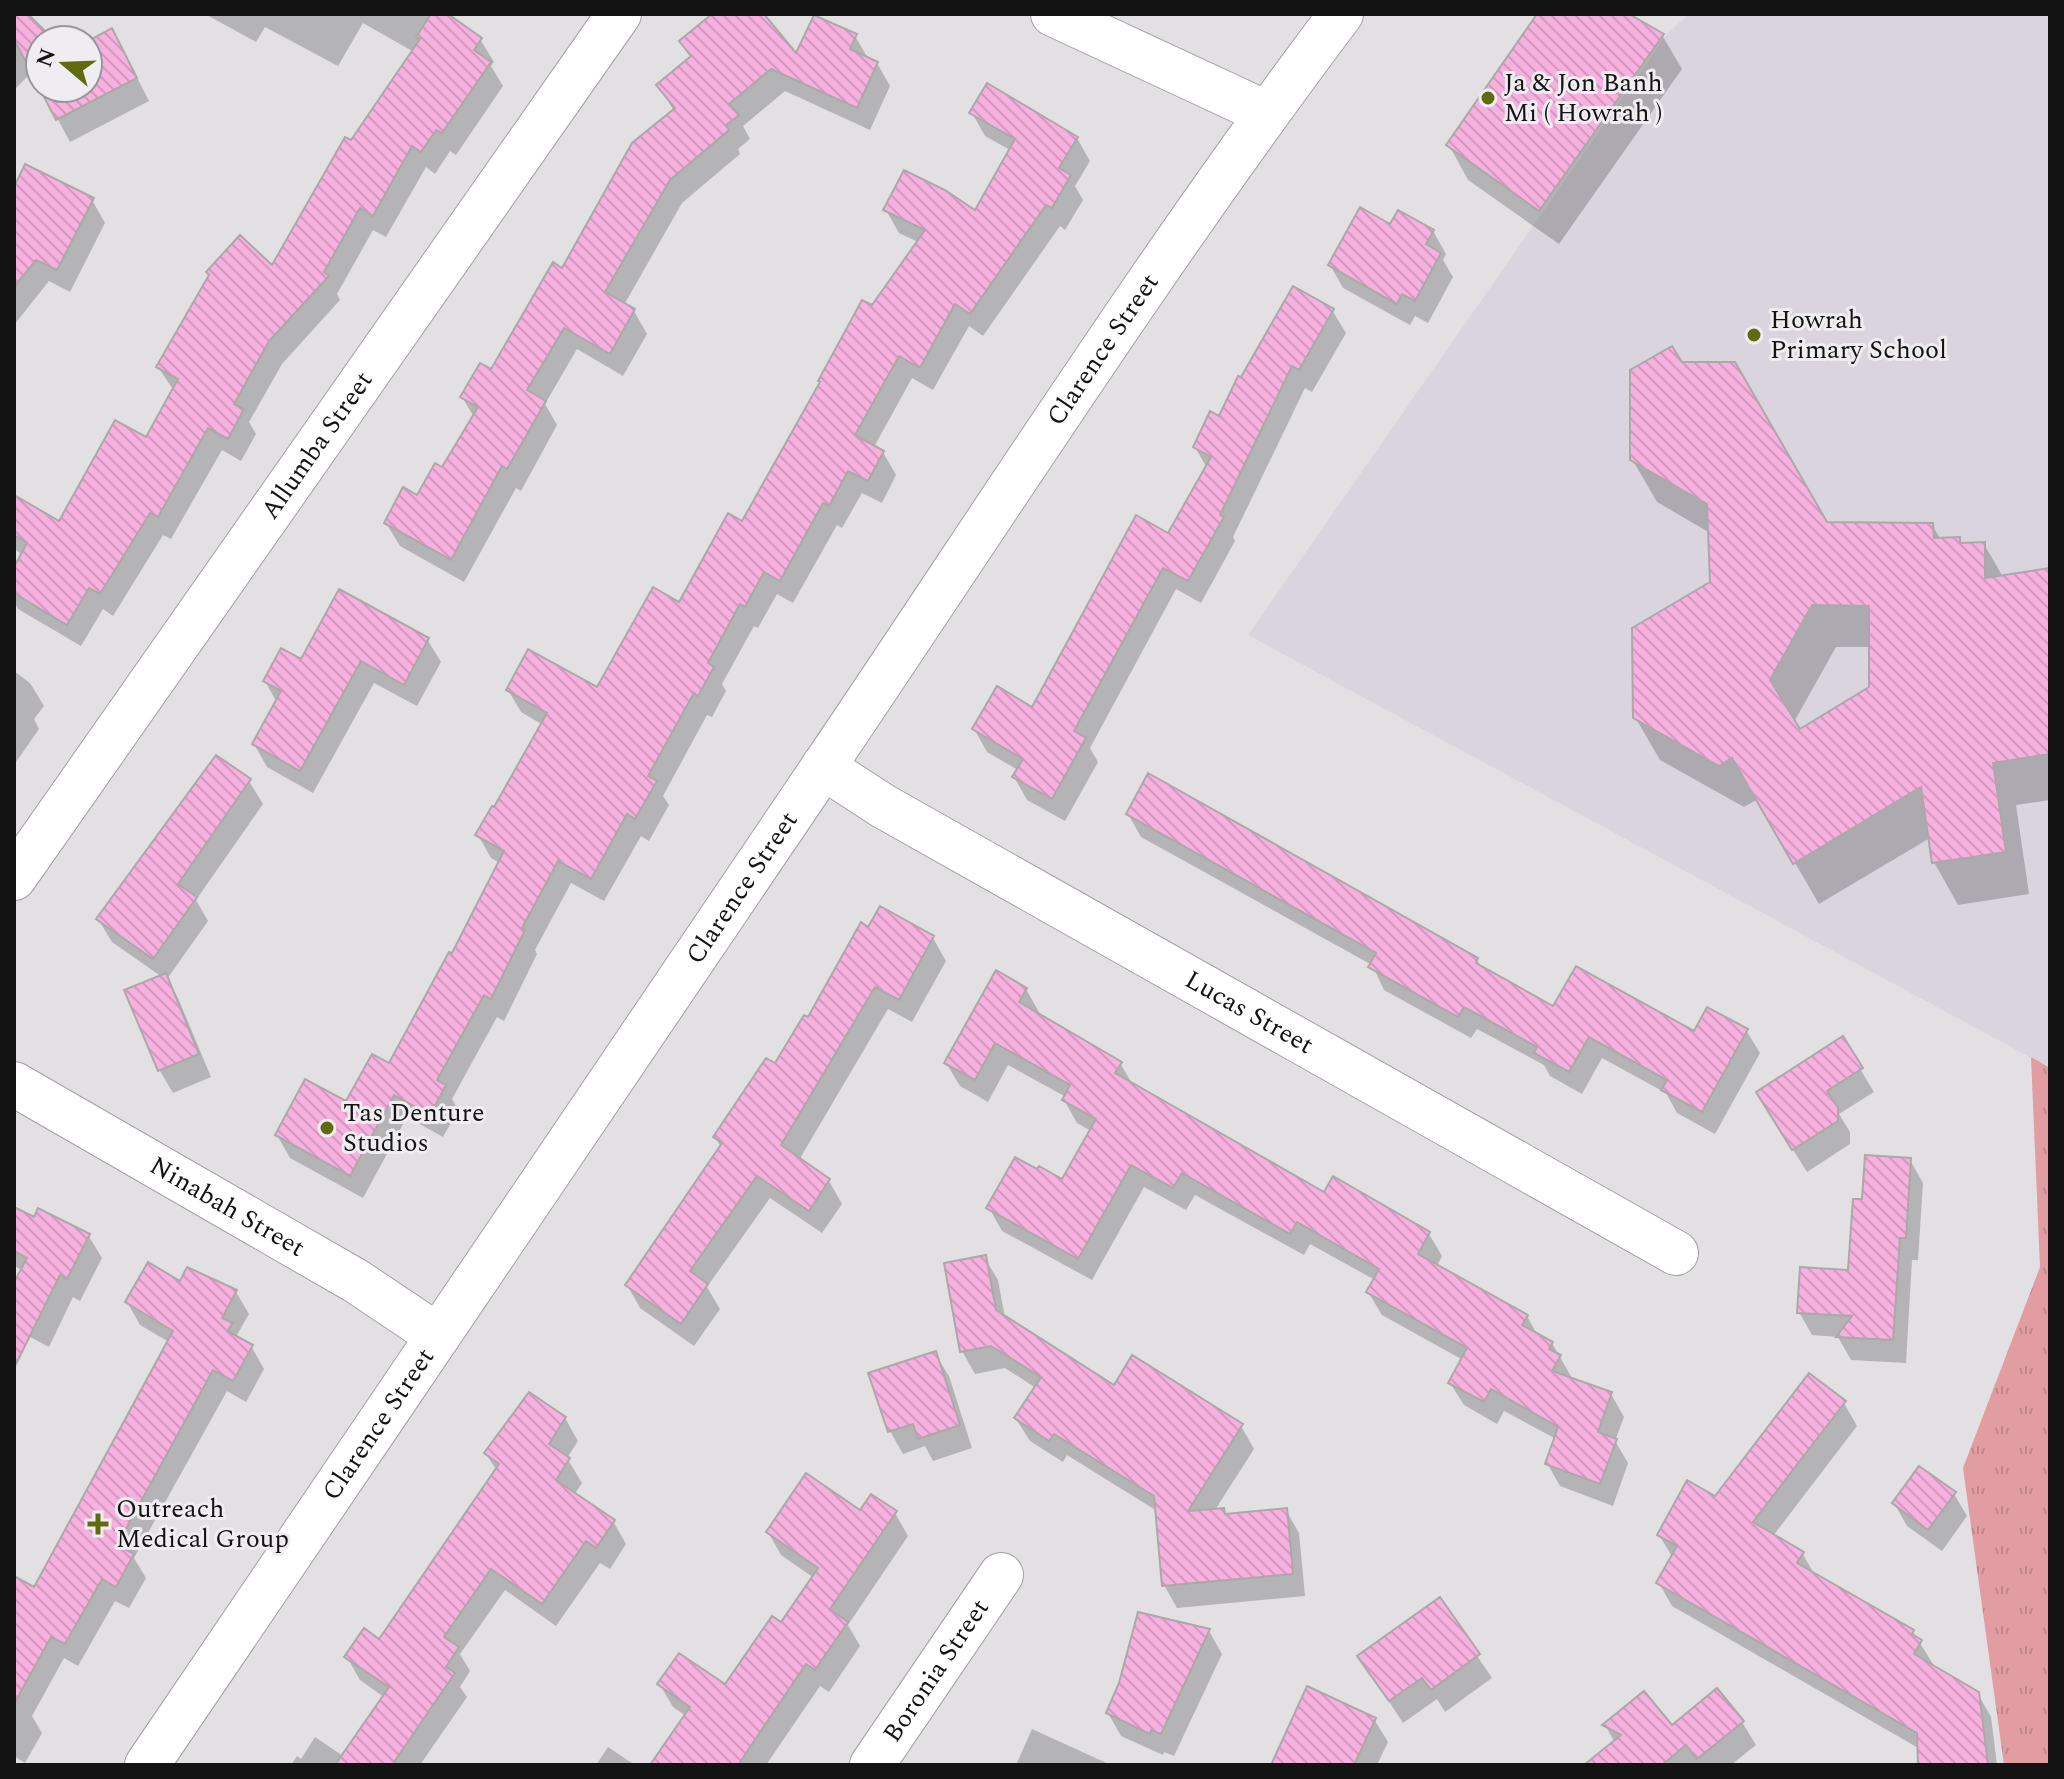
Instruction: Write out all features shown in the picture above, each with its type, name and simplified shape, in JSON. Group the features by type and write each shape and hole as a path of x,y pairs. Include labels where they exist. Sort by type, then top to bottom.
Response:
{"street":[{"name":"Allumba Street","path":"14,878 619,14"},
{"path":"1053,14 1266,113"},
{"name":"Clarence Street","path":"147,1765 823,767 1114,331 1266,113 1341,14"},
{"name":"Lucas Street","path":"823,767 897,814 1676,1253"},
{"name":"Ninabah Street","path":"14,1084 356,1281 438,1336"},
{"name":"Boronia Street","path":"872,1765 1001,1575"}],"shaded area":[{"name":"Howrah Primary School","path":"1689,14 2050,14 2050,1068 1248,635 1667,34"}],"green space":[{"path":"2031,1057 2050,1068 2050,1765 2004,1765 1963,1468 2040,1267"}],"building":[{"path":"14,14 28,14 38,24 24,24 24,58 14,39"},
{"path":"431,14 448,14 482,38 474,50 491,62 442,133 436,130 421,152 412,146 373,216 360,208 324,272 329,276 269,341 234,404 244,409 228,439 208,428 158,517 150,513 100,594 89,588 67,625 14,593 14,567 27,543 14,535 14,495 59,521 115,420 146,437 178,379 156,367 209,275 206,272 240,235 272,265 345,137 351,140 420,39 416,37"},
{"path":"712,14 764,14 796,53 814,15 857,34 850,49 878,62 857,108 771,69 729,104 739,115 726,125 729,130 670,180 605,292 635,309 610,354 564,328 527,390 546,401 507,469 502,466 451,560 384,523 403,487 417,495 435,463 442,467 478,407 460,397 480,363 491,369 553,262 562,268 632,143 675,108 656,85 691,56 679,41"},
{"path":"1537,14 1629,14 1664,34 1539,211 1446,145"},
{"path":"112,28 137,78 104,95 104,32"},
{"path":"987,83 1078,137 1059,168 1071,175 1052,208 1046,205 970,314 955,304 920,368 899,356 855,435 884,451 868,481 848,471 829,506 823,503 780,581 764,572 745,607 740,604 708,663 714,667 698,696 694,693 648,776 657,781 635,819 627,814 591,879 558,861 522,928 525,930 491,999 484,995 437,1080 446,1085 430,1115 394,1095 350,1176 275,1135 305,1079 346,1101 372,1054 389,1063 449,952 452,953 504,851 475,835 547,713 506,690 528,649 597,687 653,587 679,602 728,513 742,521 862,300 872,305 925,230 883,210 904,170 945,190 975,210 1015,139 969,113"},
{"path":"48,104 87,104 56,120"},
{"path":"25,164 94,198 57,270 36,260 14,287 14,187"},
{"path":"1360,207 1390,224 1398,210 1434,230 1426,244 1441,253 1415,301 1402,294 1397,304 1328,265"},
{"path":"1293,286 1334,309 1299,370 1292,366 1220,515 1224,517 1188,581 1163,568 1074,731 1086,738 1052,799 1012,777 1023,759 972,729 997,686 1032,707 1136,515 1168,533 1211,457 1193,447 1210,411 1219,416 1238,376 1241,377"},
{"path":"1672,346 1682,362 1735,362 1827,522 1933,523 1934,538 1960,537 1960,543 1985,542 1985,578 2050,568 2050,754 1993,763 2006,852 1932,863 1921,787 1793,864 1732,758 1719,766 1633,718 1632,628 1710,582 1707,504 1630,460 1630,370","holes":["1812,605 1869,606 1869,687 1800,729 1770,680"]},
{"path":"339,589 429,638 404,685 361,661 300,771 252,744 281,691 263,681 281,648 301,659"},
{"path":"216,755 251,779 178,884 197,897 153,959 96,919"},
{"path":"1148,773 1478,958 1476,963 1553,1006 1576,966 1694,1031 1707,1007 1748,1029 1702,1112 1661,1090 1667,1080 1589,1037 1569,1072 1534,1053 1537,1047 1464,1007 1458,1017 1368,967 1376,953 1126,814"},
{"path":"880,906 934,936 899,1000 875,987 781,1145 830,1179 809,1211 757,1176 690,1271 708,1284 681,1324 625,1285 722,1143 713,1137 766,1058 775,1063 804,1015 808,1017 861,922 868,927"},
{"path":"996,970 1027,988 1019,1002 1122,1062 1115,1073 1324,1192 1333,1176 1430,1232 1418,1254 1528,1315 1522,1325 1553,1342 1549,1349 1561,1355 1552,1371 1612,1392 1598,1432 1617,1439 1600,1484 1545,1464 1558,1427 1491,1389 1484,1402 1448,1383 1467,1348 1366,1292 1379,1269 1297,1222 1290,1234 1182,1173 1173,1188 1131,1165 1078,1259 986,1208 1015,1157 1062,1179 1096,1119 1062,1100 1070,1085 995,1043 975,1080 944,1063"},
{"path":"166,973 199,1054 158,1071 124,990"},
{"path":"1843,1036 1863,1068 1827,1091 1838,1108 1838,1121 1792,1150 1756,1092"},
{"path":"1865,1155 1911,1158 1906,1238 1900,1238 1893,1340 1836,1337 1852,1316 1797,1313 1800,1267 1848,1270 1853,1199 1862,1199"},
{"path":"14,1207 34,1217 38,1208 90,1234 67,1279 60,1275 14,1368 14,1282 27,1258 14,1251"},
{"path":"986,1255 996,1310 1114,1385 1132,1355 1243,1424 1188,1511 1224,1508 1225,1514 1287,1508 1293,1574 1162,1586 1154,1496 1054,1434 1049,1441 1014,1418 1041,1377 991,1346 960,1352 944,1263"},
{"path":"148,1262 180,1281 187,1267 237,1290 222,1318 233,1323 227,1331 253,1345 233,1381 213,1370 117,1545 134,1554 116,1587 102,1579 65,1644 51,1637 14,1704 14,1576 34,1587 173,1331 125,1302"},
{"path":"936,1351 960,1425 918,1439 913,1424 888,1432 868,1373"},
{"path":"1809,1373 1846,1401 1753,1522 1804,1552 1797,1563 1914,1630 1912,1634 1922,1640 1914,1654 1979,1692 1988,1765 1918,1765 1917,1733 1656,1583 1677,1546 1657,1535 1687,1480 1715,1496"},
{"path":"529,1392 566,1417 549,1444 570,1458 556,1480 615,1520 596,1548 586,1541 542,1604 491,1569 444,1637 459,1647 446,1667 455,1673 392,1765 335,1765 389,1687 344,1657 364,1628 379,1639 499,1464 484,1453"},
{"path":"1919,1466 1956,1492 1928,1530 1892,1503"},
{"path":"806,1473 860,1510 871,1494 897,1511 830,1609 848,1622 815,1670 806,1664 738,1765 650,1765 690,1707 657,1684 679,1653 725,1684 772,1616 781,1622 818,1568 766,1532"},
{"path":"1440,1597 1480,1654 1431,1690 1422,1678 1389,1701 1357,1656"},
{"path":"1138,1612 1210,1629 1161,1734 1151,1730 1150,1734 1106,1713 1119,1683"},
{"path":"1307,1686 1376,1718 1354,1765 1271,1765"},
{"path":"1717,1688 1744,1721 1697,1759 1686,1745 1662,1765 1584,1765 1621,1735 1602,1725 1644,1691 1672,1725"}],"place":[{"name":"Ja & Jon Banh Mi ( Howrah )","path":"1488,98"},
{"name":"Howrah Primary School","path":"1754,335"},
{"name":"Tas Denture Studios","path":"327,1128"},
{"name":"Outreach Medical Group","path":"98,1524"}]}
